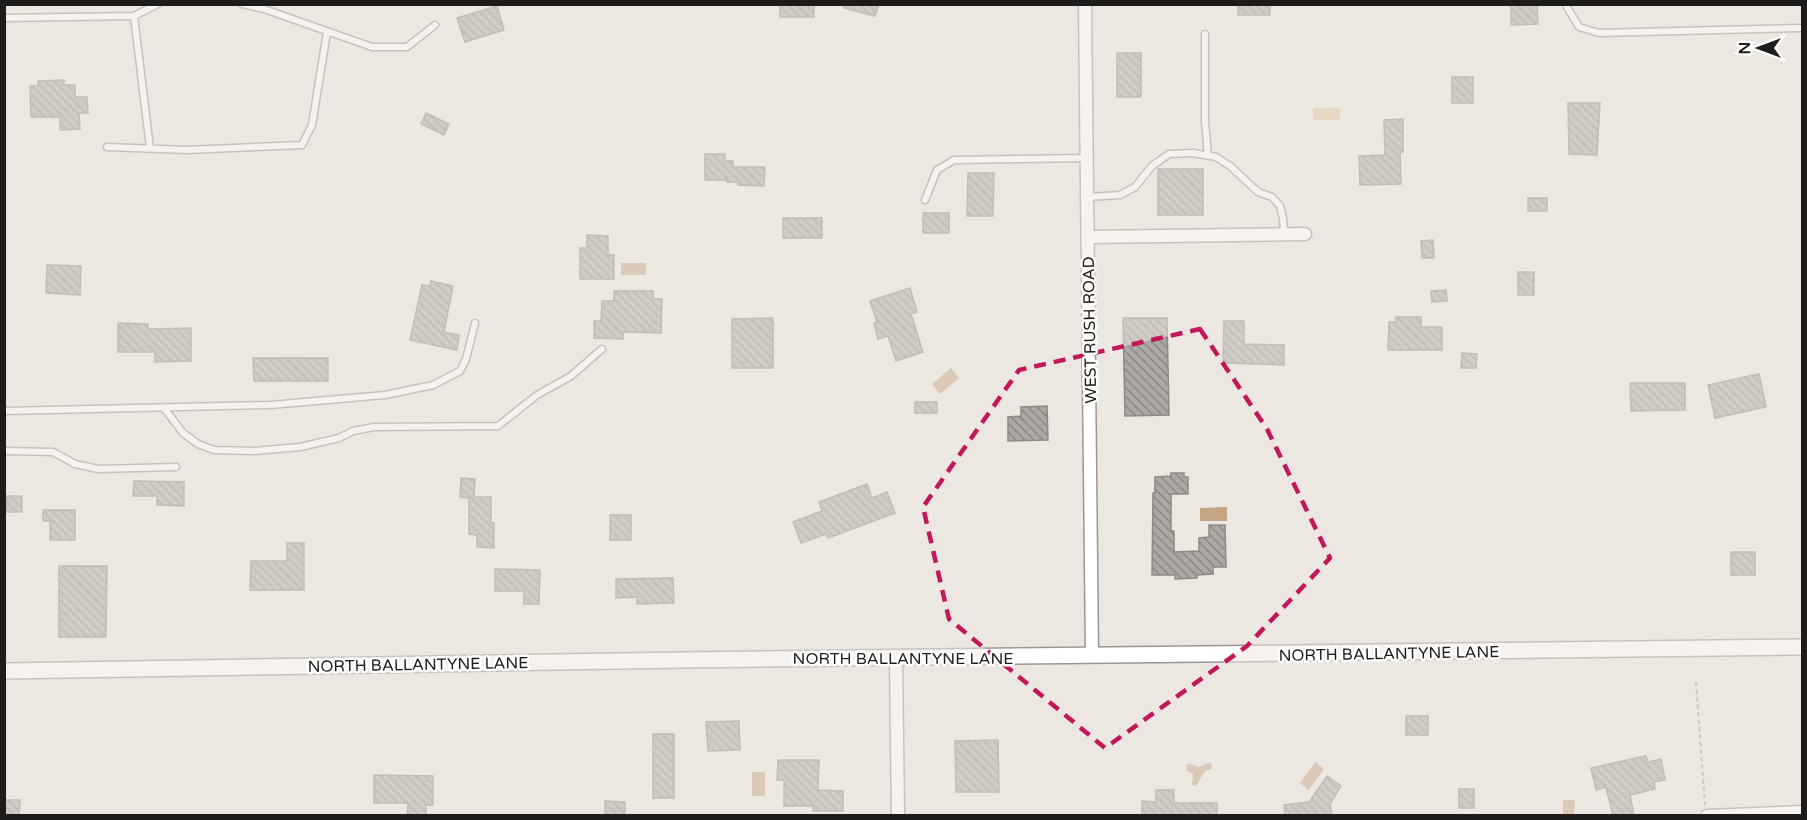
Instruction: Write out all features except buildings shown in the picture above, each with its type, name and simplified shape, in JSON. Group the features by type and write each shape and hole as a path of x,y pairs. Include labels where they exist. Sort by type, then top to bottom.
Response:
{"street":[{"name":"WEST RUSH ROAD","path":"1086,4 1092,656"},
{"path":"1089,237 1305,234"},
{"name":"NORTH BALLANTYNE LANE","path":"4,671 671,660 1803,647"},
{"path":"896,658 898,816"},
{"path":"1706,812 1803,812"}],"lane":[{"path":"4,18 134,15 158,4"},
{"path":"242,4 264,9 372,47 407,48 435,25"},
{"path":"1568,7 1579,27 1599,33 1803,28"},
{"path":"134,15 150,148"},
{"path":"107,147 187,150 302,145 312,125 327,32"},
{"path":"1205,34 1205,121 1208,156"},
{"path":"1088,197 1120,195 1135,187 1152,166 1169,154 1193,153 1216,157 1230,166 1258,192 1272,197 1280,206 1284,234"},
{"path":"925,200 937,170 954,160 1087,158"},
{"path":"4,411 270,405 385,395 433,385 460,371 466,359 475,323"},
{"path":"164,408 183,433 198,444 214,450 254,451 300,447 374,427 498,426 537,395 571,376 602,349"},
{"path":"4,451 53,452 75,464 98,469 176,466"}],"path":[{"path":"1696,682 1706,812"}],"highlighted area":[{"path":"1200,329 1267,429 1330,558 1247,646 1105,748 949,619 923,507 1019,370"}],"shaded area":[{"path":"1340,107 1340,120 1313,120 1313,108"},
{"path":"621,263 646,263 646,275 621,275"},
{"path":"951,368 959,378 940,394 932,384"},
{"path":"1227,507 1227,521 1200,521 1200,508"},
{"path":"1315,762 1324,769 1309,790 1300,783"},
{"path":"1189,763 1198,767 1212,763 1211,769 1205,771 1196,786 1192,785 1193,774 1186,770"},
{"path":"752,772 765,772 765,796 752,796"},
{"path":"1563,800 1575,800 1574,815 1563,815"}]}
